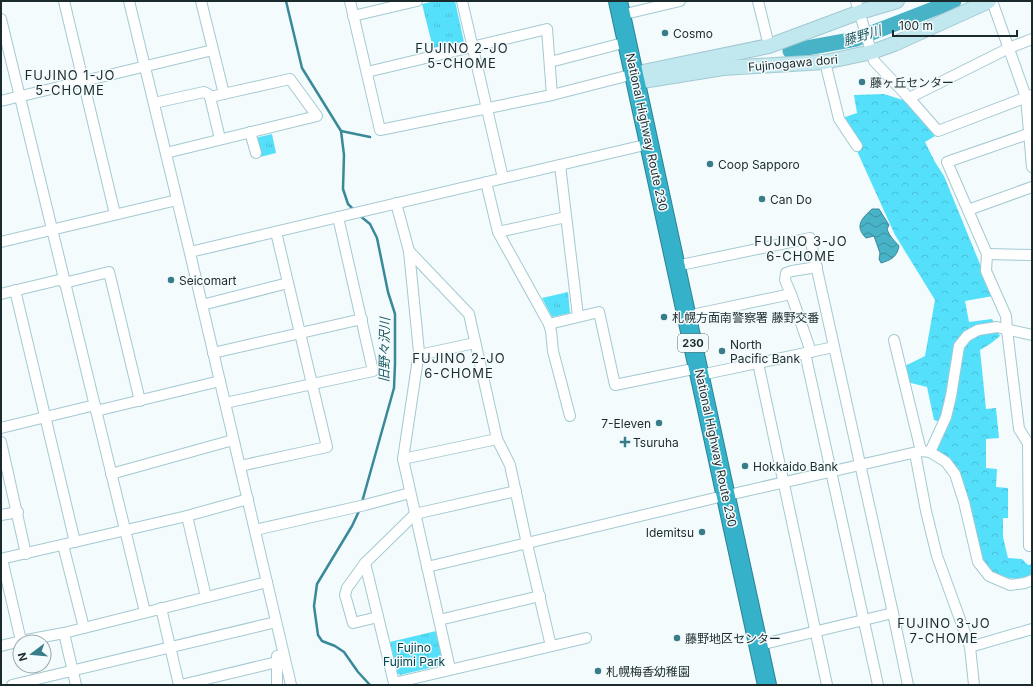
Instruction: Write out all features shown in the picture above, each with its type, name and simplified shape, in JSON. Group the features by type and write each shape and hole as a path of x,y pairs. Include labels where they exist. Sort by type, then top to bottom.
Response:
{"highway":[{"name":"National Highway Route 230","path":"619,8 767,685"}],"street":[{"path":"64,1 115,214"},
{"path":"129,1 190,252 291,685"},
{"path":"201,1 224,94"},
{"path":"350,1 380,130 635,78"},
{"path":"353,16 417,1"},
{"path":"462,1 503,178"},
{"path":"619,8 680,1"},
{"path":"758,1 769,46"},
{"name":"Fujinogawa dori","path":"635,78 769,46 859,11 898,1"},
{"name":"Fujinogawa dori","path":"635,78 723,68 825,62 894,44 989,1"},
{"path":"992,1 1009,48 1029,96 1028,134 1032,167"},
{"path":"859,11 874,62 938,131 1029,96"},
{"path":"1,19 145,612"},
{"path":"367,72 547,29 552,95"},
{"path":"909,98 1009,48 1032,39"},
{"path":"550,62 627,42"},
{"path":"1,101 213,50"},
{"path":"825,62 839,119 857,146"},
{"path":"166,153 317,116 290,80 210,97"},
{"path":"154,103 204,92 208,94 220,139"},
{"path":"250,132 256,153"},
{"path":"1028,134 947,162 987,254 986,271 1006,316 1019,429 1030,443 1029,546 1032,546"},
{"path":"190,252 649,144"},
{"path":"560,165 578,316"},
{"path":"486,182 498,232 549,324 553,351 570,416"},
{"path":"968,210 1032,187"},
{"path":"1,242 177,200"},
{"path":"396,203 409,251 419,355 402,459 450,669"},
{"path":"225,403 373,371 338,217"},
{"path":"498,232 566,217"},
{"path":"240,466 327,447 276,232"},
{"path":"676,266 810,238 908,685"},
{"path":"409,251 469,314 497,439 510,465 551,646"},
{"path":"987,254 1032,255"},
{"path":"816,267 792,271 786,274 785,280 791,294 808,353 831,471 878,685"},
{"path":"1,294 109,272 140,401"},
{"path":"202,305 288,284"},
{"path":"15,290 75,542"},
{"path":"687,316 791,294"},
{"path":"549,324 599,312 615,385 758,363 834,347"},
{"path":"213,353 362,319"},
{"path":"922,452 946,417 959,346 967,336 978,330 997,327 1032,335"},
{"path":"894,340 922,452 926,511 937,556 970,647 974,685"},
{"path":"419,355 476,343"},
{"path":"758,363 827,685"},
{"path":"1,428 46,417 140,401 220,380"},
{"path":"402,459 497,439"},
{"path":"111,474 233,440"},
{"path":"1,442 4,470 18,512 26,554"},
{"path":"427,567 726,495 860,464 922,452 946,462 955,474 964,502 978,562 989,576 1010,585 1032,580"},
{"path":"378,617 353,623 345,595 347,588 365,563 415,514 516,491"},
{"path":"255,530 365,505 410,493"},
{"path":"20,634 1,559 187,516 248,499"},
{"path":"1,516 18,512"},
{"path":"187,516 206,597"},
{"path":"63,545 84,628"},
{"path":"365,563 394,683 586,638"},
{"path":"52,635 267,582"},
{"path":"439,620 540,596"},
{"path":"161,608 180,685 277,662"},
{"path":"758,645 893,613"},
{"path":"12,685 276,622"},
{"path":"276,622 277,685"},
{"path":"970,647 1032,629"},
{"path":"64,633 76,685"},
{"path":"1,646 12,643"}],"green space":[{"path":"435,1 455,1 464,42 433,48 422,4"},
{"path":"884,94 906,101 935,136 925,142 944,176 993,296 965,301 969,322 992,319 1000,336 980,350 986,409 996,408 999,438 986,439 986,468 997,469 996,487 1008,488 1008,518 1003,518 1003,537 1008,558 1022,559 1028,565 1032,564 1032,575 1016,579 1003,577 990,572 982,561 957,469 934,449 946,424 934,420 927,387 907,382 903,367 925,356 935,300 895,235 842,118 857,113 854,95"},
{"path":"272,134 276,153 260,157 255,138"},
{"path":"568,292 570,313 552,317 542,298"},
{"name":"Fujino Fujimi Park","path":"436,631 443,662 442,665 400,675 397,673 390,642"}],"water":[{"path":"872,209 879,209 889,225 887,229 889,234 899,246 897,253 893,258 881,263 879,259 880,253 874,236 866,238 860,230 861,222"}],"waterway":[{"name":"旧野々沢川","path":"286,1 302,68 341,131 344,155 343,189 348,204 354,210"},
{"name":"藤野川","path":"790,51 856,39 954,1"},
{"name":"藤野川","path":"341,131 370,137"},
{"name":"旧野々沢川","path":"359,215 370,224 377,238 388,292 395,314 394,388 362,502"},
{"name":"旧野々沢川","path":"360,509 352,526 317,584 314,606 318,635 322,641 335,646 344,652 358,672 370,685"}],"place":[{"name":"Cosmo","path":"665,33"},
{"name":"藤ヶ丘センター","path":"862,82"},
{"name":"Coop Sapporo","path":"710,164"},
{"name":"Can Do","path":"762,199"},
{"name":"Seicomart","path":"171,280"},
{"name":"札幌方面南警察署 藤野交番","path":"664,317"},
{"name":"North Pacific Bank","path":"722,351"},
{"name":"7-Eleven","path":"659,423"},
{"name":"Tsuruha","path":"625,442"},
{"name":"Hokkaido Bank","path":"745,466"},
{"name":"Idemitsu","path":"702,532"},
{"name":"藤野地区センター","path":"677,638"},
{"name":"札幌梅香幼稚園","path":"598,671"}],"district":[{"name":"FUJINO 2-JO 5-CHOME","path":"462,56"},
{"name":"FUJINO 1-JO 5-CHOME","path":"70,82"},
{"name":"FUJINO 3-JO 6-CHOME","path":"801,248"},
{"name":"FUJINO 2-JO 6-CHOME","path":"459,366"},
{"name":"FUJINO 3-JO 7-CHOME","path":"944,630"}]}
